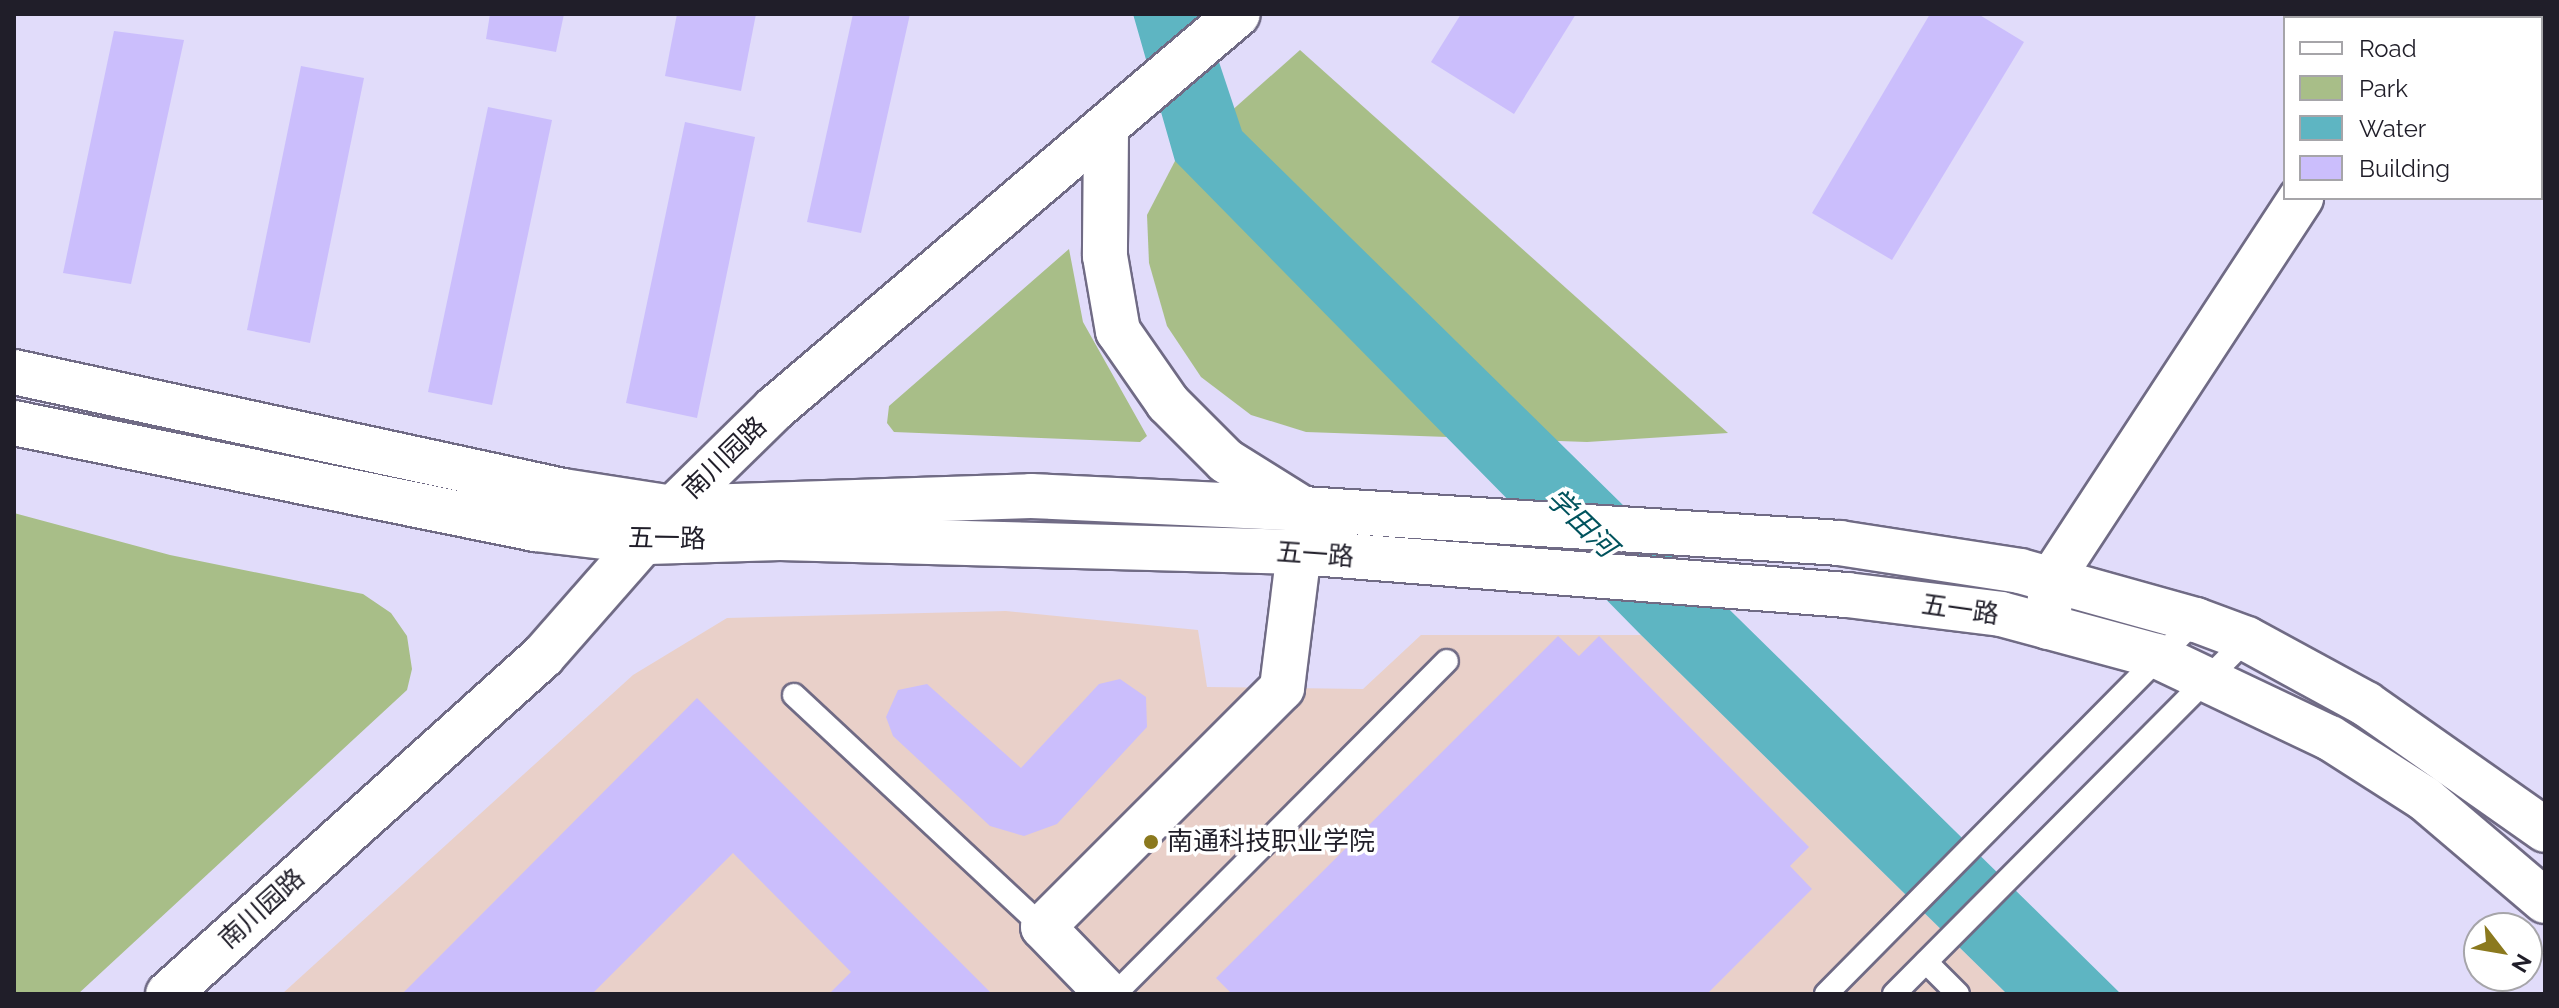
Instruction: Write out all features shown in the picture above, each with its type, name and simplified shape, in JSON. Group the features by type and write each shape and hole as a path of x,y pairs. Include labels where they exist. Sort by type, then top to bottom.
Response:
{"main road":[{"name":"南川园路","path":"168,994 543,656 661,525 774,409 880,317 1106,131 1238,14"},
{"path":"1106,131 1105,256 1118,331 1168,403 1226,461 1303,509"},
{"path":"2048,627 2051,580 2300,200"},
{"name":"五一路","path":"14,372 563,491 661,525 780,538 1299,552 1736,586 2001,614 2157,656 2330,738 2424,798 2545,901"},
{"name":"五一路","path":"14,423 535,529 661,525 1031,496 1303,509 1840,543 2051,580 2196,620 2247,639 2366,704 2545,830"},
{"path":"1108,994 1043,927 1282,688 1299,552"}],"lane":[{"path":"1826,994 2157,656 2196,620"},
{"path":"1894,994 2247,639"},
{"path":"1115,994 1447,661"},
{"path":"794,695 1043,927"},
{"path":"1926,962 1958,994"}],"shaded area":[{"name":"南通科技职业学院","path":"1006,611 1198,630 1207,687 1363,689 1421,635 1641,635 2007,994 282,994 633,675 727,618"}],"green space":[{"path":"1300,50 1728,433 1587,442 1306,432 1251,415 1201,377 1167,326 1149,263 1147,215 1175,161"},
{"path":"1069,249 1083,322 1147,436 1140,442 894,432 887,423 889,406"},
{"path":"14,513 170,555 363,594 391,613 407,636 412,669 407,690 78,994 14,994"}],"water":[{"name":"学田河","path":"1133,14 1203,14 1242,131 2121,994 2007,994 1641,635 1175,161"}],"building":[{"path":"490,14 564,14 556,52 486,39"},
{"path":"677,14 756,14 741,91 665,76"},
{"path":"853,14 910,14 861,233 807,222"},
{"path":"1461,14 1576,14 1514,114 1431,62"},
{"path":"1930,14 1978,14 2024,42 1892,260 1812,213"},
{"path":"114,31 184,40 131,284 63,273"},
{"path":"301,66 364,78 310,343 247,330"},
{"path":"488,107 552,120 492,405 428,392"},
{"path":"685,122 755,137 697,418 626,403"},
{"path":"1558,636 1579,656 1599,636 1809,847 1790,866 1812,889 1707,994 1232,994 1216,978"},
{"path":"1120,679 1146,697 1147,727 1057,824 1024,836 990,826 893,736 886,717 898,690 927,684 1021,768 1099,684"},
{"path":"697,698 992,994 829,994 851,972 733,853 592,994 402,994"}],"place":[{"name":"南通科技职业学院","path":"1151,842"}]}
